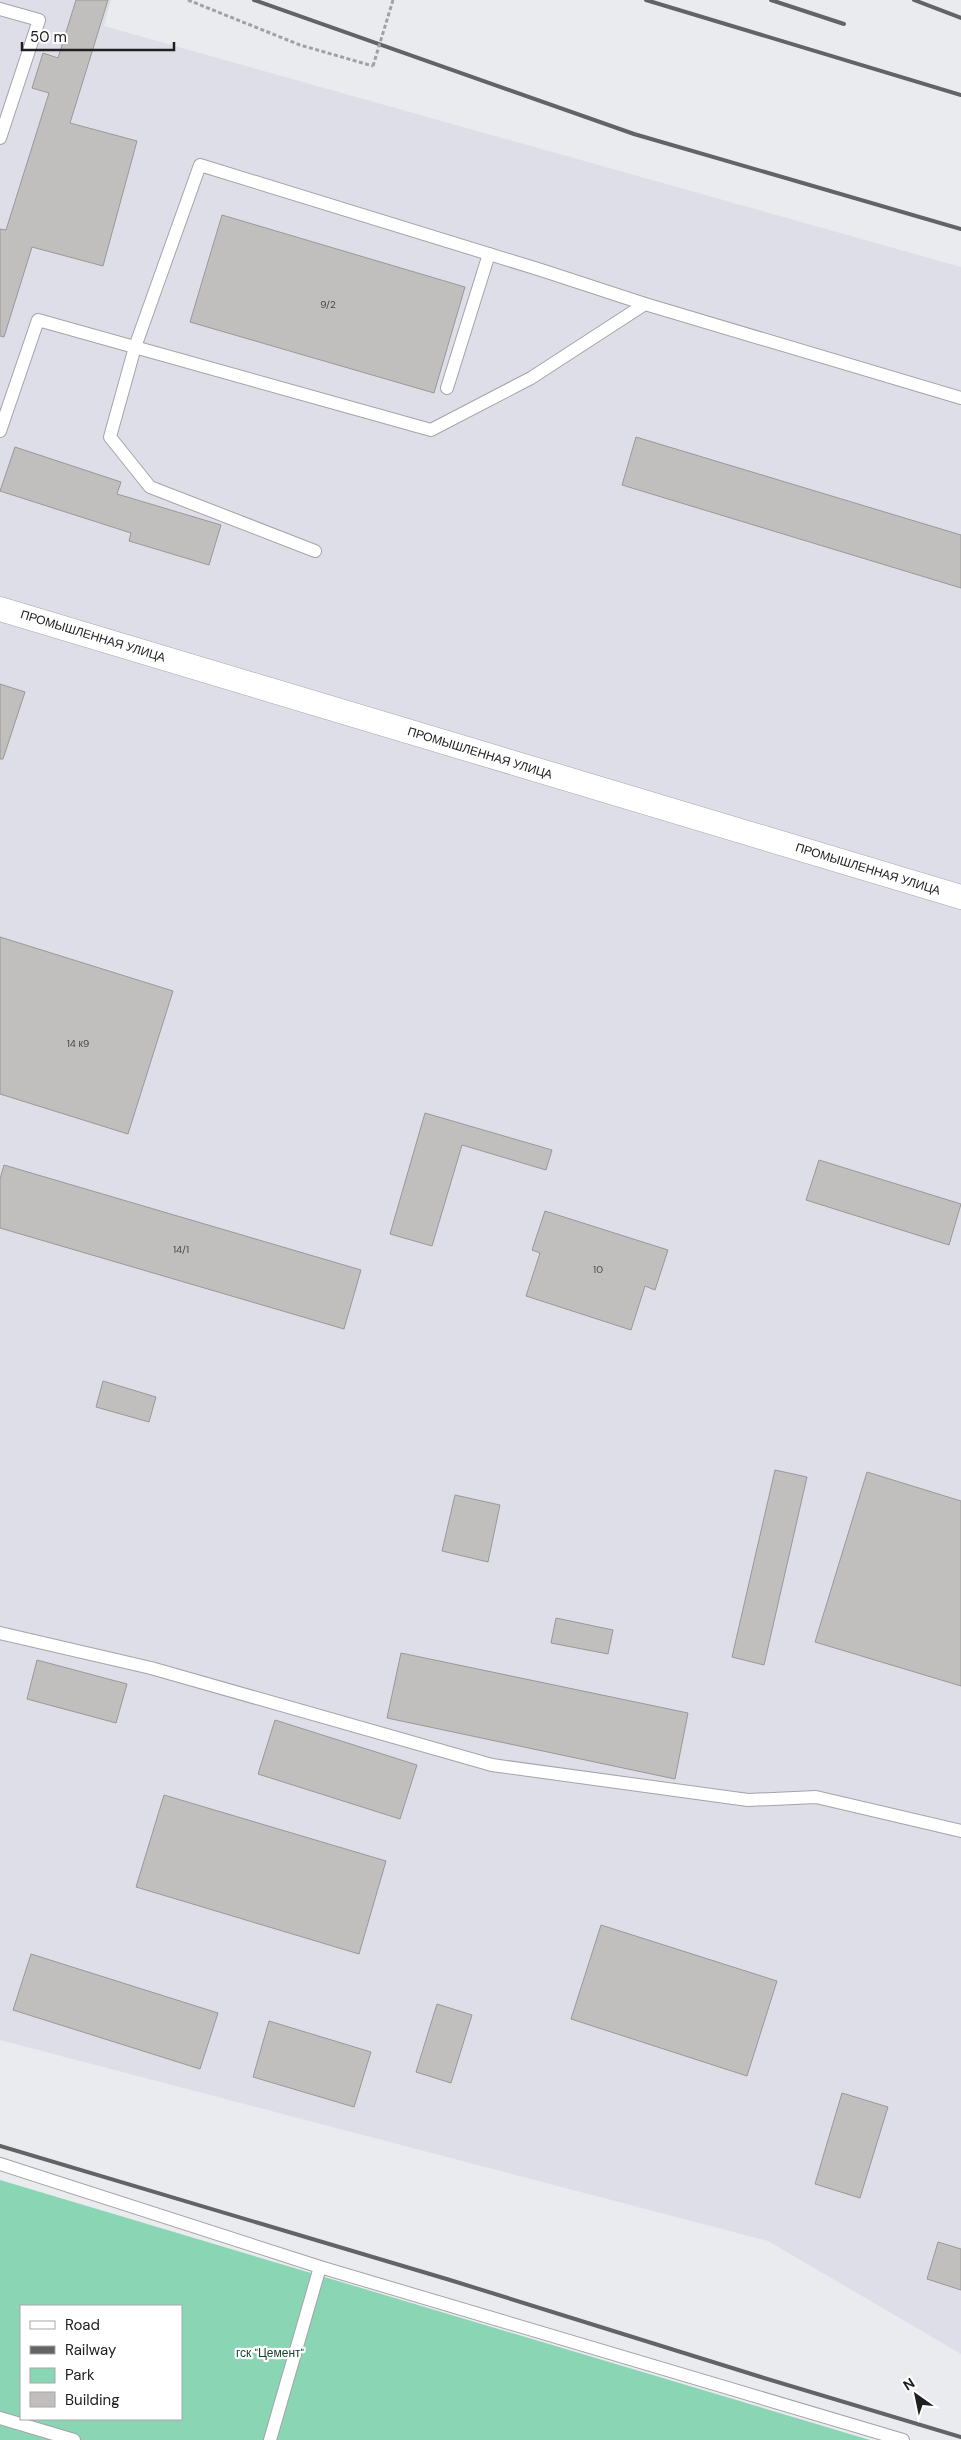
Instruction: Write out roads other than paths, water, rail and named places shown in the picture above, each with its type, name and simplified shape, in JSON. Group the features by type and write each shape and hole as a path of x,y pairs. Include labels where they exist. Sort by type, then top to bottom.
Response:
{"street":[{"name":"ПРОМЫШЛЕННАЯ УЛИЦА","path":"0,609 961,897"}],"lane":[{"path":"0,9 39,20 0,138"},
{"path":"315,551 150,487 110,437 135,347 200,165 490,254 645,304 961,398"},
{"path":"447,388 490,254"},
{"path":"0,431 38,320 431,430 531,378 645,304"},
{"path":"0,1633 151,1668 492,1765 748,1800 816,1797 961,1831"},
{"path":"0,2164 320,2267 903,2440"},
{"path":"270,2440 320,2267"},
{"path":"0,2418 74,2440"}],"railway":[{"path":"254,0 634,134 961,229"},
{"path":"646,0 961,95"},
{"path":"771,0 844,24"},
{"path":"914,0 961,18"},
{"path":"0,2146 450,2280 961,2437"}],"park label":[{"name":"гск \"Цемент\"","path":"270,2353"}]}
